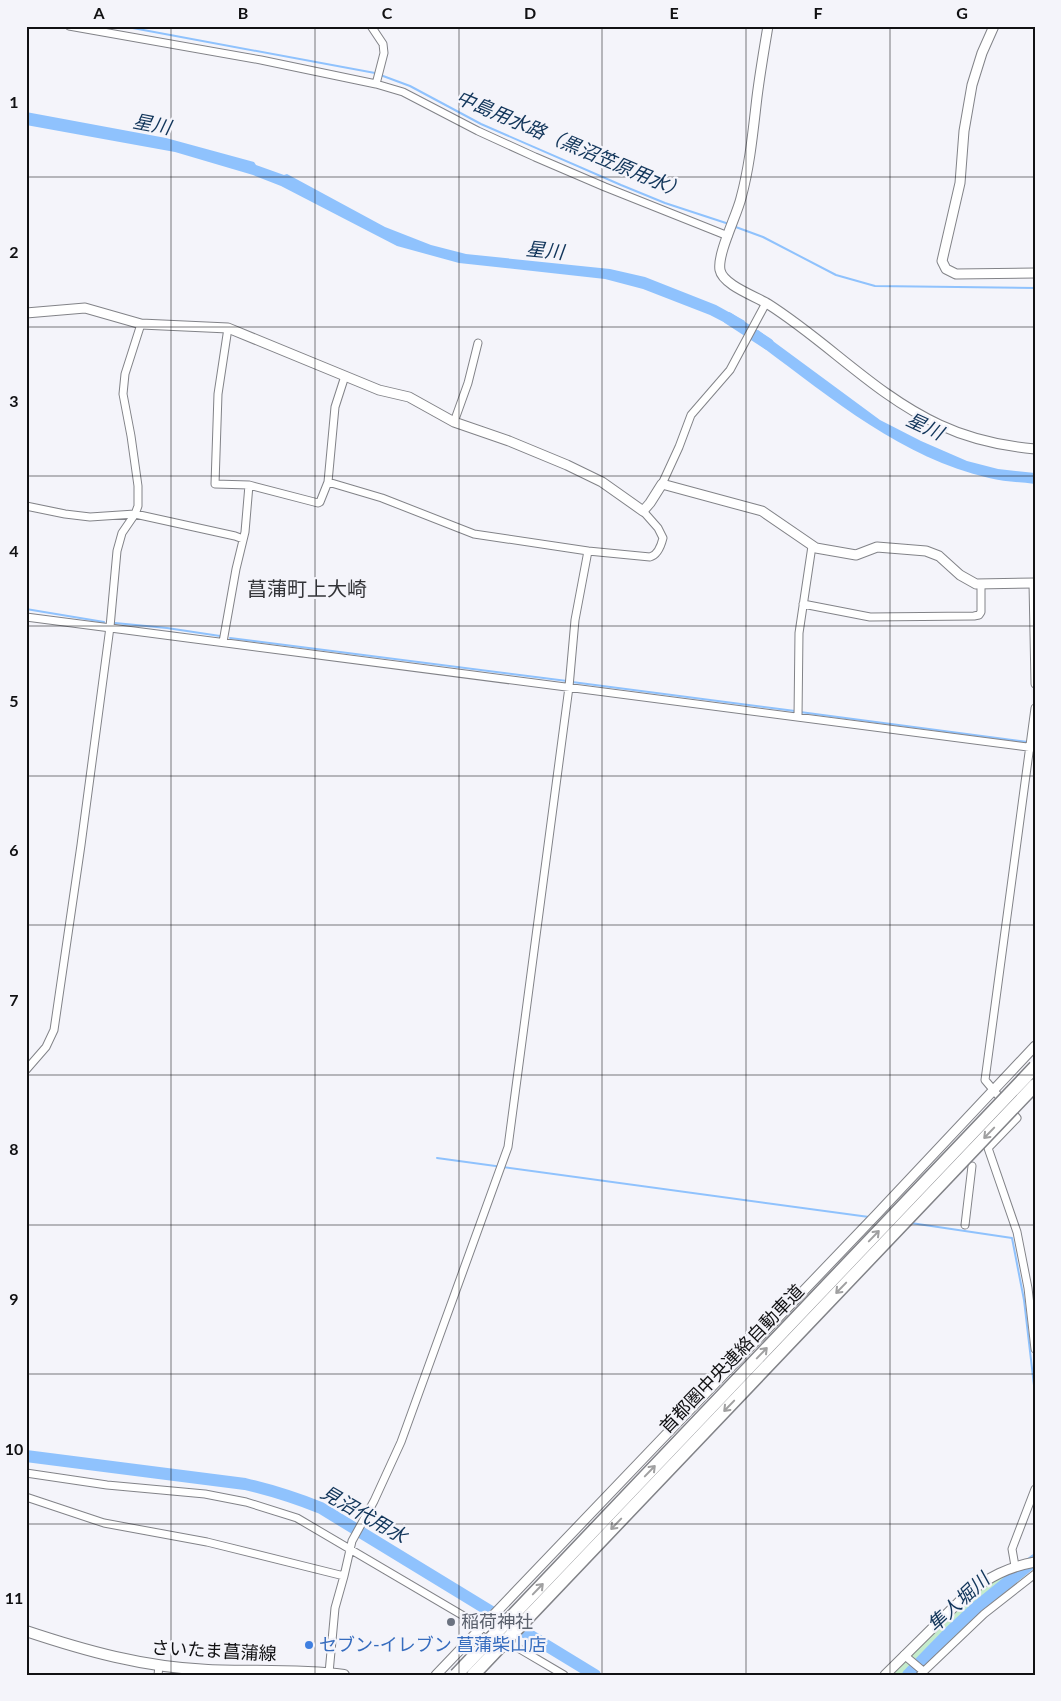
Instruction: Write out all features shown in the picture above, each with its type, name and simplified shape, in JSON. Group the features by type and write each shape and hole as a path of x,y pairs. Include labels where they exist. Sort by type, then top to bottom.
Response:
{"highway":[{"name":"首都圏中央連絡自動車道","path":"456,1675 1035,1067"},
{"name":"首都圏中央連絡自動車道","path":"473,1675 1035,1085"}],"main road":[{"name":"さいたま菖蒲線","path":"26,1630 94,1653 158,1670 299,1671 344,1675"}],"street":[{"path":"69,26 376,82 412,96 494,138 579,176 731,229"},
{"path":"372,26 383,44 384,53 376,82"},
{"path":"768,26 747,174 721,256 722,275 725,279 766,303 806,331 886,394 922,416 950,429 987,441 1011,447 1035,449"},
{"path":"994,26 982,53 972,85 964,131 960,183 942,261 946,270 956,274 1035,273"},
{"path":"643,511 662,484 691,415 724,378 760,317 766,303"},
{"path":"26,313 84,308 141,324 228,328 379,390 410,397 454,422 509,441 588,474 613,489 643,511 658,528 663,538 655,555 639,557 474,534 382,498 328,482"},
{"path":"26,1070 46,1048 54,1030 110,627 118,542 138,506 138,486 123,394 125,374 141,324"},
{"path":"228,328 218,394 215,484 249,485 318,503 328,482 335,407 345,376"},
{"path":"454,422 468,383 478,343"},
{"path":"662,484 762,511 816,548 856,555 877,547 926,551 939,556 969,581 981,585 1034,584 1035,684"},
{"path":"223,642 243,539 249,485"},
{"path":"26,506 90,517 135,514 243,539"},
{"path":"798,717 799,634 812,546"},
{"path":"329,1673 335,1608 351,1545 401,1442 508,1147 569,687 575,620 588,551"},
{"path":"803,604 870,617 974,616 979,615 981,612 981,585"},
{"path":"26,617 1032,748"},
{"path":"1035,708 1032,748 984,1080 1017,1118 988,1148 1017,1232 1028,1288 1035,1349"},
{"path":"436,1675 1035,1046"},
{"path":"965,1225 972,1166"},
{"path":"26,1473 107,1485 205,1494 246,1502 297,1518 351,1545 564,1675"},
{"path":"1015,1566 1012,1549 1035,1489"},
{"path":"26,1497 104,1523 207,1542 344,1576"},
{"path":"885,1675 967,1594 1006,1570 1035,1562"},
{"path":"905,1656 921,1672 984,1614 1035,1574"}],"green space":[{"path":"1007,1575 1013,1575 951,1627 904,1675 889,1675 969,1598 982,1588"},
{"path":"1020,1575 1026,1575 985,1607 916,1675 911,1675 970,1616"}],"water":[{"path":"26,112 166,138 254,162 256,165 284,175 287,174 385,227 431,245 466,254 610,269 645,277 716,305 745,321 739,330 710,315 643,289 605,279 459,263 397,246 281,186 253,175 175,152 26,125"},
{"path":"758,330 880,420 921,441 967,461 998,469 1035,473 1035,484 995,479 956,468 924,455 894,439 836,402 753,340"}],"waterway":[{"name":"中島用水路（黒沼笠原用水）","path":"122,26 375,73 410,86 481,124 621,185 665,203 729,224"},
{"name":"中島用水路（黒沼笠原用水）","path":"733,226 763,237 836,275 875,286 1035,288"},
{"name":"星川","path":"728,318 768,344"},
{"path":"26,609 104,622"},
{"path":"115,623 220,636"},
{"path":"230,638 567,681"},
{"path":"572,682 795,711"},
{"path":"800,712 1028,742"},
{"path":"437,1158 869,1217"},
{"path":"911,1223 1012,1238 1024,1300 1035,1394"},
{"name":"見沼代用水","path":"26,1456 245,1484 312,1504 595,1675"},
{"name":"隼人堀川","path":"908,1675 978,1606 1035,1560"}],"place":[{"name":"稲荷神社","path":"451,1622"},
{"name":"セブン-イレブン 菖蒲柴山店","path":"309,1645"}],"district":[{"name":"菖蒲町上大崎","path":"307,589"}]}
